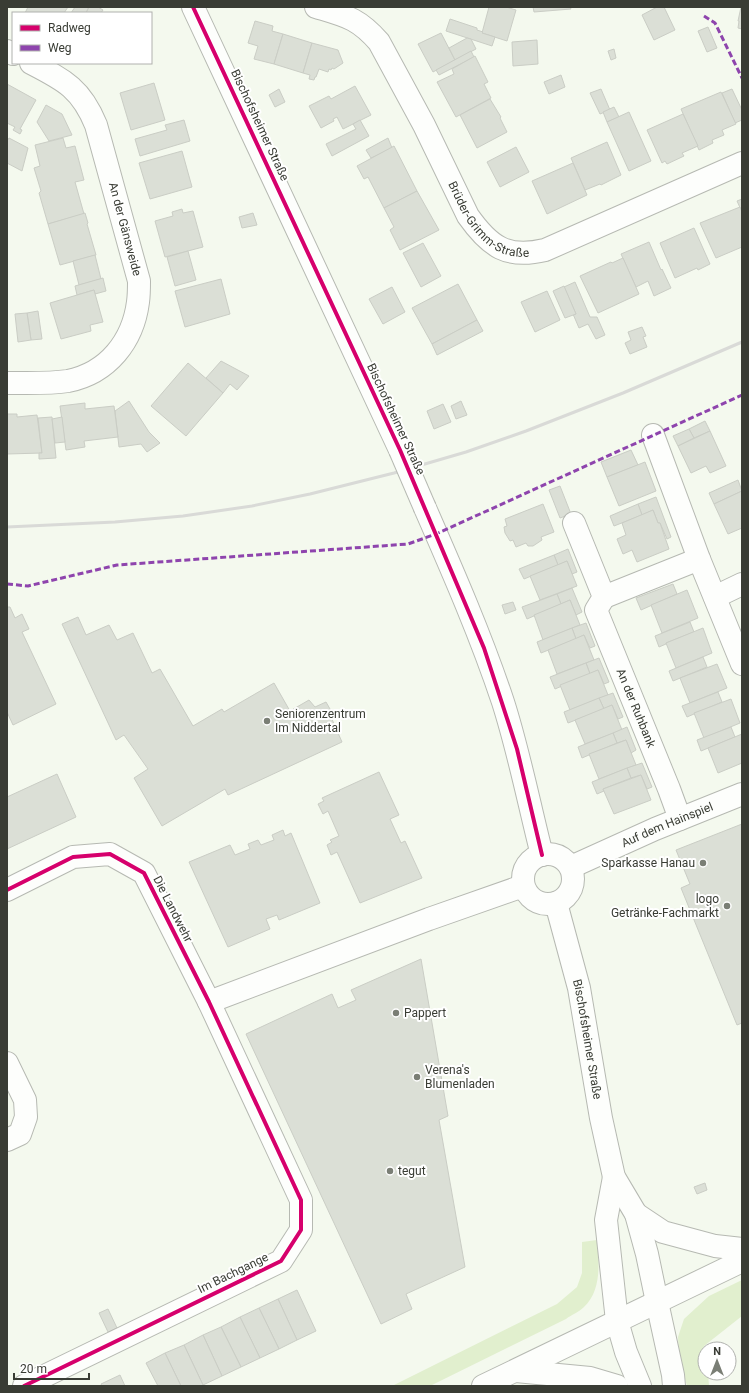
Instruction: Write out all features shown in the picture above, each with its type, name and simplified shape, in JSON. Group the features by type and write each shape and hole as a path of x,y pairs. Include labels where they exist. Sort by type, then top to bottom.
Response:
{"street":[{"name":"Bischofsheimer Straße","path":"194,7 400,450 484,648 517,749 542,855"},
{"name":"Brüder-Grimm-Straße","path":"316,7 346,16 359,22 380,42 424,125 468,216 486,239 497,247 511,252 525,253 545,250 742,163"},
{"name":"An der Gänsweide","path":"7,383 47,383 69,380 87,375 104,365 117,354 127,339 134,322 139,302 139,281 92,113 79,95 68,84 33,64"},
{"path":"653,435 699,559 742,664"},
{"path":"574,523 604,598 699,559"},
{"path":"715,597 742,584"},
{"name":"An der Ruhbank","path":"604,598 596,610 669,789 680,820"},
{"name":"Auf dem Hainspiel","path":"571,867 653,830 742,794"},
{"name":"Die Landwehr","path":"7,890 73,857 110,854 144,873 209,1002"},
{"path":"551,854 560,857 571,867 573,881 570,890 564,898 556,903 546,904 536,901 528,895 523,886 523,875 526,865 533,859 542,855 551,854"},
{"path":"209,1002 429,919 523,886"},
{"name":"Bischofsheimer Straße","path":"556,903 579,988 601,1118 614,1177"},
{"name":"Im Bachgange","path":"24,1386 281,1260 300,1230 301,1200 209,1002"},
{"path":"7,1063 25,1100 26,1117 20,1134 7,1140"},
{"path":"614,1177 636,1214 647,1254 673,1375 674,1386"},
{"path":"614,1177 606,1220 617,1321 626,1352 640,1386"},
{"path":"636,1214 663,1232 715,1246 742,1249"},
{"path":"483,1386 742,1261"},
{"path":"514,1371 590,1378 617,1386"}],"green space":[{"path":"597,1240 599,1266 597,1284 590,1300 580,1310 566,1319 430,1386 392,1386 557,1304 577,1287 582,1273 582,1242"},
{"path":"742,1280 742,1316 710,1341 697,1341 697,1381 709,1381 709,1386 687,1386 679,1357 678,1337 684,1319 709,1296"}],"building":[{"path":"28,7 68,7 65,12 26,12"},
{"path":"75,7 89,7 86,12 72,12"},
{"path":"89,7 98,7 103,10 102,12 86,12"},
{"path":"489,7 506,7 516,10 507,41 482,33"},
{"path":"533,7 570,7 571,9 534,12"},
{"path":"657,7 664,7 675,30 654,40 642,15"},
{"path":"742,7 742,29 738,28"},
{"path":"450,19 477,28 477,30 483,32 482,33 495,37 492,46 446,31"},
{"path":"255,21 273,26 272,31 283,34 274,64 254,59 258,46 248,43"},
{"path":"708,27 717,48 707,52 698,31"},
{"path":"441,33 455,60 433,72 418,44"},
{"path":"283,34 312,43 303,73 274,64"},
{"path":"467,38 471,39 476,49 455,60 449,48"},
{"path":"537,40 538,64 513,66 512,42"},
{"path":"312,43 338,50 343,63 334,69 329,69 328,72 319,69 314,80 309,79 310,75 303,73"},
{"path":"614,49 616,58 611,60 608,51"},
{"path":"471,51 474,57 439,75 436,70"},
{"path":"475,56 488,82 484,84 491,98 456,117 437,82 454,74 452,69"},
{"path":"561,75 565,87 549,94 544,82"},
{"path":"154,83 165,120 131,130 120,93"},
{"path":"7,84 36,100 20,129 22,130 20,134 13,130 15,127 7,123"},
{"path":"355,86 371,115 343,129 337,117 333,119 334,121 321,128 309,106 329,96 331,99"},
{"path":"279,89 285,102 275,107 269,95"},
{"path":"601,89 610,110 600,114 590,93"},
{"path":"732,89 742,110 742,120 735,123 722,93"},
{"path":"721,92 736,124 722,130 724,135 712,140 713,143 699,150 681,109"},
{"path":"490,99 501,117 500,118 507,132 477,148 460,115"},
{"path":"46,105 62,114 72,135 49,141 37,122"},
{"path":"614,107 619,117 607,122 603,112"},
{"path":"629,112 651,161 629,171 607,122"},
{"path":"683,114 698,146 682,153 684,156 667,164 665,161 662,163 647,130"},
{"path":"184,120 190,141 140,156 135,139 167,130 165,125"},
{"path":"360,120 369,136 332,156 326,144 356,129 353,124"},
{"path":"9,138 28,148 22,171 7,163 7,141"},
{"path":"63,138 66,148 75,146 84,180 75,182 84,214 48,224 39,193 41,191 34,168 40,166 35,145"},
{"path":"388,138 392,148 371,158 366,150"},
{"path":"607,142 621,175 601,185 600,184 585,190 571,158"},
{"path":"394,146 417,191 384,208 368,177 364,179 357,166"},
{"path":"516,147 529,172 500,187 487,162"},
{"path":"182,151 192,187 150,199 139,163"},
{"path":"573,163 587,195 547,214 532,181"},
{"path":"417,191 439,230 400,250 390,230 394,227 384,208"},
{"path":"742,199 742,212 737,201"},
{"path":"740,207 742,212 742,247 716,258 700,223"},
{"path":"182,209 183,213 193,211 203,247 165,257 155,221 173,216 172,212"},
{"path":"85,213 96,255 60,265 48,224"},
{"path":"253,213 257,225 242,228 239,217"},
{"path":"694,228 710,264 675,278 660,243"},
{"path":"649,242 661,270 662,269 671,288 654,296 648,281 636,287 621,254"},
{"path":"423,243 441,276 421,287 403,253"},
{"path":"188,251 196,280 175,286 167,257"},
{"path":"95,255 101,279 79,285 73,261"},
{"path":"623,258 639,294 598,313 580,276"},
{"path":"103,278 106,291 95,294 94,290 77,295 75,286"},
{"path":"221,279 230,314 185,327 175,291"},
{"path":"575,282 590,317 597,317 605,335 596,339 588,324 579,328 573,314 576,314 564,287"},
{"path":"458,284 477,320 432,344 412,308"},
{"path":"564,286 576,314 565,318 553,291"},
{"path":"392,287 405,312 383,324 369,299"},
{"path":"94,290 103,322 90,325 91,331 61,339 50,303"},
{"path":"547,291 560,320 535,332 521,302"},
{"path":"38,311 42,339 31,340 27,313"},
{"path":"27,313 31,340 18,342 15,314"},
{"path":"477,320 483,331 437,355 432,344"},
{"path":"642,327 646,336 643,337 647,347 630,354 625,343 631,340 628,332"},
{"path":"221,361 249,376 237,390 230,384 223,393 206,378"},
{"path":"188,363 223,393 186,436 151,406"},
{"path":"129,401 149,432 160,443 147,452 141,444 119,447 115,411"},
{"path":"461,401 467,415 456,419 451,406"},
{"path":"85,403 85,409 114,406 118,437 84,441 85,447 66,450 60,406"},
{"path":"443,404 451,422 434,429 427,411"},
{"path":"7,414 17,414 17,417 37,415 42,453 7,454"},
{"path":"52,417 56,458 39,459 39,453 42,453 38,418"},
{"path":"62,417 65,442 55,443 52,419"},
{"path":"705,421 710,431 694,438 689,429"},
{"path":"689,429 694,438 678,446 673,436"},
{"path":"710,431 726,466 710,473 706,466 691,473 678,446"},
{"path":"631,450 638,465 607,477 601,462"},
{"path":"645,462 656,491 619,506 607,477"},
{"path":"738,480 742,491 714,504 709,493"},
{"path":"560,486 571,514 560,518 549,490"},
{"path":"742,491 742,528 728,534 714,504"},
{"path":"656,497 671,537 667,539 653,510 642,515 638,504"},
{"path":"543,504 554,532 541,537 542,540 533,546 528,546 526,543 516,547 513,540 510,541 505,533 504,527 507,526 505,519"},
{"path":"638,504 642,515 614,526 610,516"},
{"path":"653,510 658,523 660,523 669,549 637,562 632,550 623,554 617,539 626,535 622,523"},
{"path":"568,549 577,572 572,574 567,561 558,565 554,555"},
{"path":"554,555 558,565 524,579 519,569"},
{"path":"567,561 577,586 540,600 530,576"},
{"path":"673,584 677,594 641,610 636,598"},
{"path":"572,588 582,612 576,615 570,600 561,604 557,594"},
{"path":"687,590 698,618 662,633 651,605"},
{"path":"557,594 561,604 527,619 522,607"},
{"path":"570,600 580,625 543,640 534,615"},
{"path":"513,602 516,610 505,614 502,605"},
{"path":"7,607 10,607 15,618 22,614 29,629 22,632 56,704 13,725 7,712"},
{"name":"Seniorenzentrum Im Niddertal","path":"78,617 86,635 109,625 117,640 133,633 152,673 160,669 193,726 222,709 224,712 274,683 290,711 309,700 315,707 326,702 334,716 331,717 342,742 228,795 225,789 162,826 134,778 148,769 124,735 116,740 62,624"},
{"path":"690,622 694,632 659,647 655,636"},
{"path":"586,623 595,646 590,648 584,635 576,639 572,628"},
{"path":"572,628 576,639 541,653 537,642"},
{"path":"703,628 712,653 676,668 666,643"},
{"path":"584,635 594,660 557,674 548,650"},
{"path":"703,657 707,667 673,681 669,671"},
{"path":"599,658 609,682 604,684 598,670 590,674 586,663"},
{"path":"586,663 590,674 555,689 550,677"},
{"path":"717,664 727,688 690,703 680,678"},
{"path":"598,670 608,695 570,710 560,685"},
{"path":"718,692 722,702 687,717 682,706"},
{"path":"613,693 623,717 618,719 612,705 604,709 599,698"},
{"path":"599,698 604,709 568,723 564,712"},
{"path":"731,699 740,723 704,738 694,713"},
{"path":"612,705 622,730 585,744 575,720"},
{"path":"627,727 636,750 631,753 626,740 617,743 613,733"},
{"path":"731,727 735,737 701,751 697,740"},
{"path":"613,733 617,743 582,758 578,747"},
{"path":"742,734 742,763 718,773 708,748"},
{"path":"626,740 636,765 599,779 589,754"},
{"path":"642,763 652,787 647,789 641,775 631,778 627,768"},
{"path":"627,768 631,778 603,789 604,791 597,794 592,782"},
{"path":"379,772 399,815 390,819 401,843 405,841 422,878 360,903 337,852 331,855 327,845 332,842 330,840 339,836 328,811 323,814 318,804 324,801 322,798"},
{"path":"57,774 76,817 7,849 7,797"},
{"path":"641,775 651,800 614,814 603,789"},
{"path":"742,824 742,1023 737,1025 681,888 690,884 676,850"},
{"path":"283,830 285,836 291,833 320,903 279,920 277,915 266,919 270,929 228,947 189,862 230,845 235,855 250,849 248,844 258,840 261,845 274,840 272,835"},
{"path":"421,959 448,1116 439,1120 465,1267 406,1294 412,1309 381,1324 246,1034 332,994 338,1008 356,1000 351,990"},
{"path":"705,1183 707,1190 697,1194 694,1187"},
{"path":"297,1290 316,1331 297,1340 278,1299"},
{"path":"278,1299 297,1340 279,1349 259,1308"},
{"path":"259,1308 279,1349 260,1358 240,1317"},
{"path":"108,1309 117,1328 108,1332 99,1313"},
{"path":"240,1317 260,1358 241,1367 221,1327"},
{"path":"221,1327 241,1367 222,1376 203,1335"},
{"path":"203,1335 222,1376 203,1385 184,1345"},
{"path":"184,1345 203,1385 201,1386 181,1386 165,1353"},
{"path":"165,1353 181,1386 158,1386 146,1363"},
{"path":"120,1375 125,1386 102,1386 101,1384"}],"railway":[{"path":"7,527 115,522 183,516 252,506 310,494 394,473 466,452 526,431 623,393 742,342"}],"marked path":[{"path":"704,16 715,23 742,78"},
{"path":"7,584 28,586 117,565 408,544 436,534 742,395"}],"cycle path":[{"path":"193,7 400,450 484,648 517,749 542,855"},
{"path":"7,890 73,857 110,854 144,873 209,1002 301,1200 301,1230 281,1261 24,1386"}],"place":[{"name":"Seniorenzentrum Im Niddertal","path":"267,721"},
{"name":"Sparkasse Hanau","path":"703,863"},
{"name":"logo Getränke-Fachmarkt","path":"727,906"},
{"name":"Pappert","path":"396,1013"},
{"name":"Verena's Blumenladen","path":"417,1077"},
{"name":"tegut","path":"390,1171"}]}
